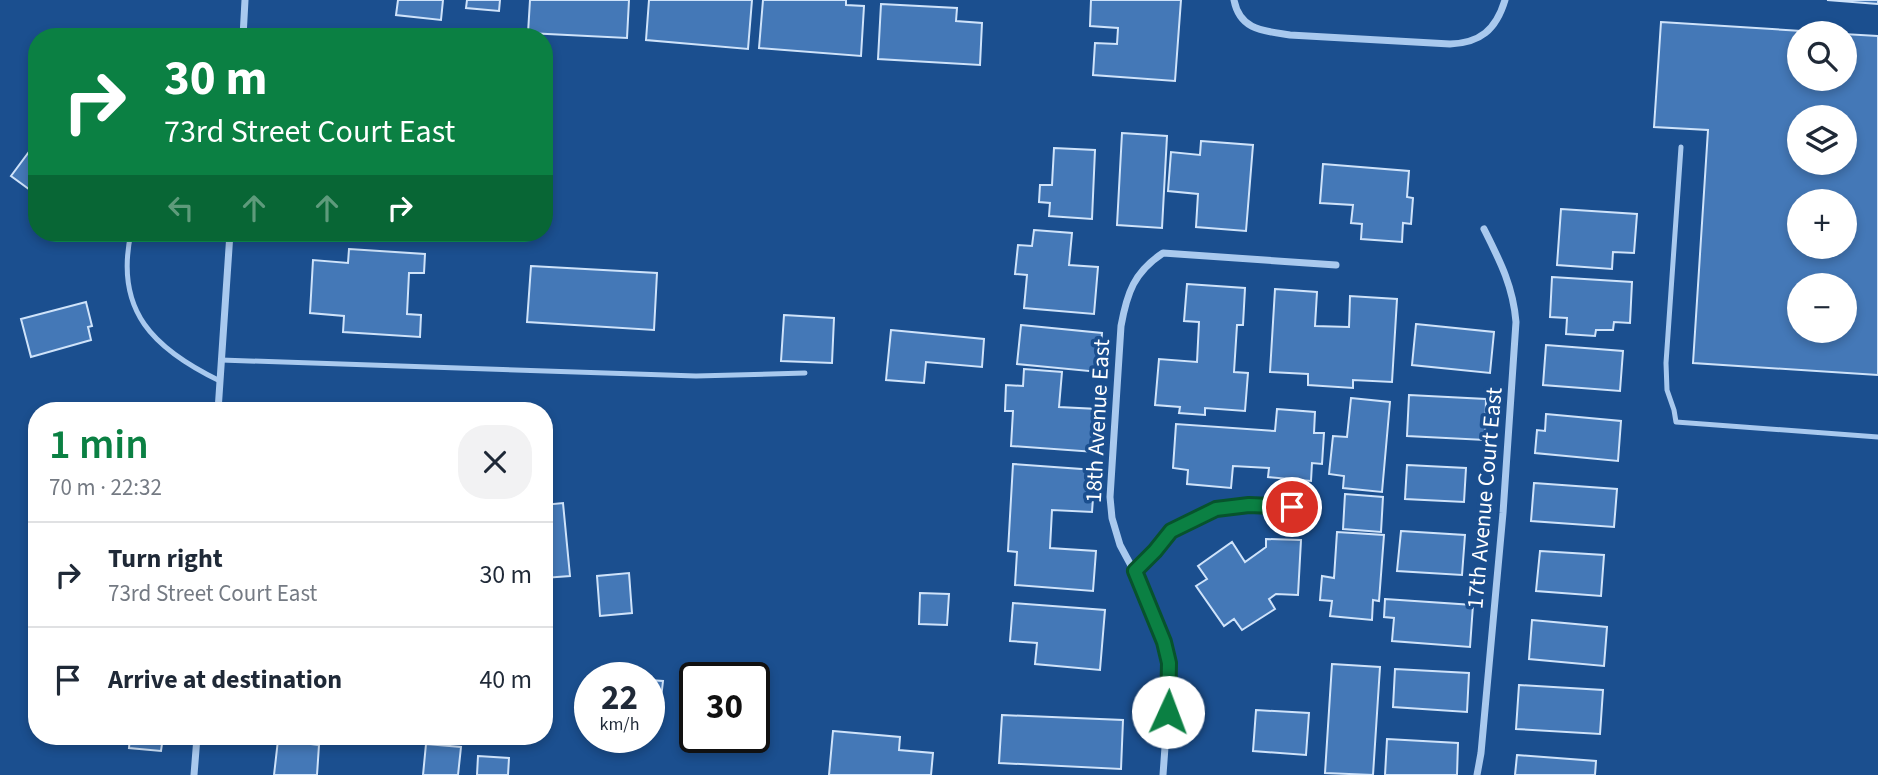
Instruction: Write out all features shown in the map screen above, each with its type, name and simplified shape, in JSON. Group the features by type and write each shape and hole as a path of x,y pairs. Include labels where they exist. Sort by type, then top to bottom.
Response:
{"street":[{"path":"243,28 245,0"},
{"path":"1234,0 1239,16 1245,22 1254,28 1269,31 1290,35 1462,44 1477,40 1489,30 1499,17 1505,0"},
{"name":"17th Avenue Court East","path":"1477,775 1503,513 1516,322 1507,277 1484,229"},
{"path":"219,402 228,242"},
{"name":"18th Avenue East","path":"1163,775 1169,663 1164,642 1135,571 1120,545 1112,518 1110,497 1121,326 1126,298 1141,272 1163,253 1336,265"},
{"path":"1135,571 1171,531 1216,509 1249,505 1292,507"},
{"path":"194,775 196,745"}],"lane":[{"path":"1681,147 1666,363 1667,390 1676,422 1878,437"},
{"path":"129,242 127,253 130,291 142,322 162,345 200,372 220,381"},
{"path":"221,360 696,376 805,373"}],"building":[{"path":"398,0 443,0 441,20 396,15"},
{"path":"467,0 500,0 499,11 466,8"},
{"path":"530,0 629,0 627,38 553,34 553,28 528,28"},
{"path":"649,0 752,0 748,49 646,40"},
{"path":"763,0 846,0 846,5 864,6 861,56 759,48"},
{"path":"1091,0 1181,0 1175,81 1093,75 1095,43 1117,44 1118,28 1090,26"},
{"path":"1827,0 1878,0 1878,4"},
{"path":"881,4 957,8 956,21 982,23 980,65 878,59"},
{"path":"1661,22 1787,30 1787,91 1857,91 1857,35 1878,36 1878,375 1693,363 1708,130 1654,127"},
{"path":"1122,133 1167,136 1162,228 1117,225"},
{"path":"1201,141 1253,145 1246,231 1196,227 1198,194 1168,191 1171,152 1200,155"},
{"path":"1054,148 1095,150 1092,219 1049,216 1050,203 1039,202 1040,185 1052,185"},
{"path":"28,153 28,188 11,176"},
{"path":"1323,164 1409,171 1407,197 1413,198 1411,224 1403,223 1402,242 1361,239 1362,224 1351,223 1353,205 1320,203"},
{"path":"1561,209 1637,214 1634,253 1613,252 1612,269 1557,265"},
{"path":"1034,230 1072,233 1069,265 1098,267 1094,314 1024,308 1027,275 1015,274 1018,245 1032,246"},
{"path":"349,249 425,254 424,273 409,273 407,314 421,315 420,337 343,332 344,316 310,313 313,260 348,263"},
{"path":"531,266 657,273 654,330 527,322"},
{"path":"1552,277 1632,282 1630,323 1614,322 1613,330 1596,330 1595,336 1566,334 1567,318 1550,317"},
{"path":"1187,284 1245,288 1243,325 1237,325 1234,372 1248,373 1245,411 1205,408 1205,415 1179,413 1180,407 1155,405 1159,359 1197,362 1199,322 1184,321"},
{"path":"1275,289 1317,292 1315,326 1349,327 1350,296 1397,299 1392,382 1353,380 1353,388 1308,385 1308,374 1270,372"},
{"path":"86,302 92,326 88,327 91,340 31,357 21,319"},
{"path":"784,315 834,318 832,363 781,361"},
{"path":"1416,324 1494,332 1490,373 1412,365"},
{"path":"1021,325 1102,333 1099,372 1017,364"},
{"path":"891,330 984,339 982,367 926,362 924,383 886,380"},
{"path":"1546,345 1623,351 1620,391 1543,385"},
{"path":"1024,369 1062,372 1059,407 1098,409 1095,452 1011,446 1013,411 1005,411 1006,385 1023,386"},
{"path":"1409,395 1486,399 1485,440 1407,436"},
{"path":"1351,398 1390,402 1382,492 1343,488 1344,476 1329,474 1333,436 1347,437"},
{"path":"1277,409 1315,412 1314,433 1324,433 1322,464 1312,463 1311,481 1268,477 1269,468 1233,466 1231,488 1187,484 1188,470 1173,468 1176,424 1275,431"},
{"path":"1546,414 1621,421 1618,461 1535,453 1537,430 1545,431"},
{"path":"1013,464 1095,470 1092,512 1052,510 1050,548 1096,551 1093,591 1015,585 1017,552 1008,551"},
{"path":"1407,465 1466,468 1464,502 1405,499"},
{"path":"1534,483 1617,489 1614,527 1531,521"},
{"path":"1345,494 1383,497 1381,532 1343,529"},
{"path":"563,503 570,576 553,577 553,504"},
{"path":"1401,531 1465,535 1462,575 1397,571"},
{"path":"1337,532 1384,535 1379,601 1373,600 1372,620 1330,616 1332,601 1320,600 1322,576 1334,578"},
{"path":"1266,539 1301,540 1298,595 1276,594 1269,599 1275,609 1242,630 1234,619 1224,626 1196,586 1207,579 1198,566 1232,542 1245,562 1266,547"},
{"path":"1540,551 1604,555 1601,596 1536,591"},
{"path":"629,573 632,613 600,616 597,576"},
{"path":"920,593 949,594 947,625 919,624"},
{"path":"1385,599 1473,605 1470,647 1392,641 1394,618 1384,617"},
{"path":"1013,603 1105,610 1100,670 1035,664 1037,643 1010,641"},
{"path":"1532,620 1607,627 1604,666 1529,659"},
{"path":"1332,664 1380,667 1373,775 1325,773"},
{"path":"1395,669 1469,673 1467,712 1393,707"},
{"path":"1519,685 1603,690 1600,734 1516,729"},
{"path":"1256,710 1309,713 1306,755 1253,751"},
{"path":"1002,715 1123,720 1121,769 999,763"},
{"path":"833,731 900,737 899,750 933,753 931,775 829,775"},
{"path":"1387,739 1458,743 1457,775 1385,775"},
{"path":"129,745 162,745 161,751 129,748"},
{"path":"277,745 319,745 317,775 274,775"},
{"path":"426,745 461,747 458,775 423,775"},
{"path":"1517,755 1596,761 1595,775 1515,775"},
{"path":"478,756 509,758 508,775 477,775"}],"route":[{"path":"1168,712 1169,663 1164,642 1135,571 1171,531 1216,509 1249,505 1292,507"}]}
